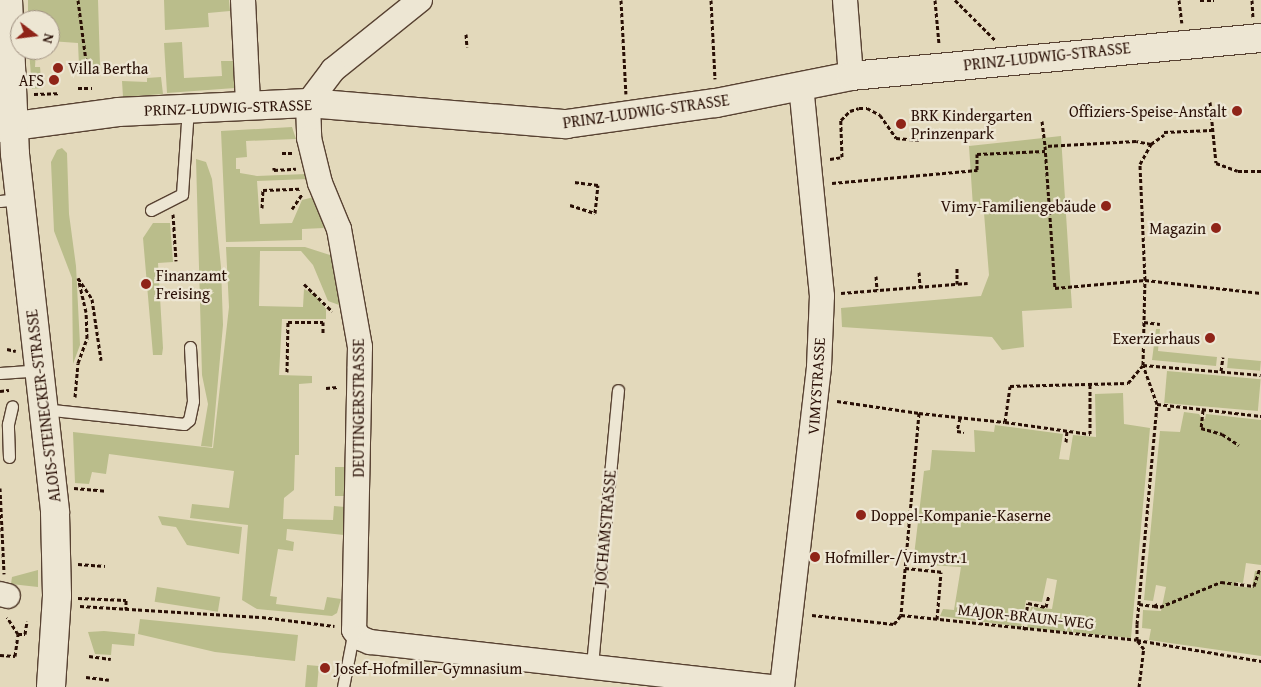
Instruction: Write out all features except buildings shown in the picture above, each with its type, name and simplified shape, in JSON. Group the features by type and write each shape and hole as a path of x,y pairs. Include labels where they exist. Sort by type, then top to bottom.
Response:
{"street":[{"name":"ALOIS-STEINECKER-STRASSE","path":"8,0 6,127 10,200 39,370 57,550 57,596 51,687"},
{"path":"242,0 248,104"},
{"path":"308,103 333,70 420,0"},
{"path":"845,0 851,76"},
{"name":"PRINZ-LUDWIG-STRASSE","path":"6,127 93,114 248,104 308,103 566,124 716,103 851,76 1258,31"},
{"name":"VIMYSTRASSE","path":"782,687 817,403 822,296 801,85"},
{"name":"DEUTINGERSTRASSE","path":"308,103 309,138 320,183 339,229 360,347 348,629"},
{"path":"348,629 360,638 370,642 592,665 771,687"}],"lane":[{"path":"151,210 182,194 185,184 188,108"},
{"path":"43,409 74,410 184,424 188,420 192,401 190,347"},
{"path":"0,373 39,370"},
{"name":"JOCHAMSTRASSE","path":"592,665 618,390"},
{"path":"9,457 8,424 12,406"},
{"path":"343,687 348,629"}],"path":[{"path":"77,71 91,68 86,61 78,0"},
{"path":"621,0 626,91"},
{"path":"711,0 715,76"},
{"path":"935,0 940,52"},
{"path":"955,0 998,45"},
{"path":"1179,0 1183,31"},
{"path":"1200,0 1214,0"},
{"path":"1252,0 1258,31"},
{"path":"466,34 467,47"},
{"path":"78,88 92,88"},
{"path":"28,95 58,93"},
{"path":"1210,102 1216,163 1238,171 1261,171"},
{"path":"830,159 842,157 841,120 850,111 859,108 867,108 880,115 896,138 918,140"},
{"path":"1042,121 1055,288 1145,280 1261,293"},
{"path":"1139,687 1144,649 1137,640 1139,604 1157,404 1143,365 1145,280 1140,164 1151,144 1164,134 1212,130"},
{"path":"1045,146 1136,140 1151,144"},
{"path":"812,185 977,170 977,154 1045,151"},
{"path":"274,167 274,170 299,169"},
{"path":"570,205 595,213 598,185 572,182"},
{"path":"262,208 263,190 291,190"},
{"path":"174,198 176,262"},
{"path":"957,268 957,284"},
{"path":"919,272 920,287"},
{"path":"876,276 877,290"},
{"path":"74,410 78,363 87,338 86,312 78,278 92,299 101,360"},
{"path":"822,296 968,284"},
{"path":"287,372 288,322 323,322 323,334"},
{"path":"1144,322 1160,324"},
{"path":"1221,371 1223,357"},
{"path":"1143,365 1261,374"},
{"path":"1005,422 1010,386 1090,385 1128,382 1143,365"},
{"name":"VIMYSTRASSE","path":"836,400 920,413 1092,433 1090,385"},
{"path":"1157,404 1261,416"},
{"path":"1168,411 1169,406"},
{"path":"1203,410 1201,428 1222,434 1239,446"},
{"path":"901,615 920,413"},
{"path":"960,418 957,431 964,432"},
{"path":"1066,442 1067,431"},
{"path":"0,488 1,535 5,570 2,600 6,615 18,634 15,656 0,655"},
{"path":"72,488 106,491"},
{"path":"75,564 105,566"},
{"path":"905,568 942,572 936,619"},
{"path":"1139,604 1160,607 1221,582 1254,586 1259,568"},
{"path":"1024,630 1028,603 1046,607 1049,595"},
{"path":"73,598 126,600 126,609"},
{"path":"1154,606 1158,604"},
{"path":"80,606 262,617 348,629"},
{"name":"MAJOR-BRAUN-WEG","path":"791,612 894,624 901,615 1024,630 1137,640 1261,661"},
{"path":"18,634 25,634 27,621"},
{"path":"89,656 111,659"},
{"path":"86,677 109,680"}],"green space":[{"path":"28,0 98,0 100,65 79,66 78,43 60,42 60,10 28,10"},
{"path":"164,0 229,0 230,11 208,13 209,27 165,30"},
{"path":"182,42 184,78 222,76 221,61 233,61 235,88 167,93 164,43"},
{"path":"30,60 35,60 35,67 40,67 42,88 32,89"},
{"path":"161,77 163,94 123,97 122,81 147,82 147,78"},
{"path":"292,127 296,139 246,141 247,157 236,158 236,169 240,169 240,173 257,176 306,174 308,179 257,181 260,224 292,223 302,200 314,197 324,228 302,229 302,240 226,242 221,131"},
{"path":"1061,136 1072,308 1022,311 1024,347 1002,350 992,337 842,327 841,308 981,296 989,275 984,213 973,207 969,146"},
{"path":"62,148 67,153 69,214 76,266 80,345 73,364 72,278 54,231 51,162 57,150"},
{"path":"196,159 206,162 212,179 221,267 223,325 212,447 201,446 208,404 202,375"},
{"path":"153,223 170,223 173,262 158,263 162,355 153,355 143,238"},
{"path":"226,247 305,247 333,256 342,306 328,301 313,265 301,251 260,251 259,306 303,307 304,289 315,295 326,309 326,319 282,319 279,375 312,376 312,383 299,384 299,455 295,455 294,490 284,498 283,519 333,520 334,506 345,507 344,535 287,529 286,540 294,542 293,551 278,549 270,596 277,597 276,604 324,610 327,597 341,599 337,613 332,616 257,609 242,600 248,525 190,518 192,504 229,508 234,471 109,454 106,474 92,472 89,484 75,483 73,432 213,448 229,307"},
{"path":"1156,329 1160,329 1158,351 1217,357 1216,366 1152,360"},
{"path":"1228,358 1261,361 1260,371 1227,368"},
{"path":"1167,371 1261,379 1258,411 1164,403"},
{"path":"1123,393 1124,424 1150,428 1131,638 1027,628 1031,607 1052,609 1057,580 1047,578 1042,602 1026,600 1021,627 940,616 943,609 954,610 961,567 913,564 924,471 930,470 932,450 975,452 974,430 994,432 995,425 1063,434 1059,459 1069,460 1073,435 1096,437 1095,394"},
{"path":"1184,412 1199,414 1202,419 1205,419 1206,414 1261,420 1261,565 1246,563 1243,583 1236,582 1235,586 1252,588 1255,571 1261,571 1261,656 1149,640 1151,629 1142,628 1143,610 1161,611 1166,587 1156,585 1153,601 1144,600 1160,431 1180,432"},
{"path":"335,467 346,467 346,496 335,496"},
{"path":"158,516 242,527 239,554 187,545 176,527 162,525"},
{"path":"38,570 38,587 11,584 12,577"},
{"path":"157,587 220,597 218,612 155,602"},
{"path":"140,619 298,635 295,661 215,652 138,634"},
{"path":"104,631 135,634 134,646 112,644 111,655 95,654 88,632"},
{"path":"307,665 319,666 317,687 305,687"}],"place":[{"name":"Villa Bertha","path":"58,68"},
{"name":"AFS","path":"54,80"},
{"name":"Offiziers-Speise-Anstalt","path":"1237,111"},
{"name":"BRK Kindergarten Prinzenpark","path":"901,124"},
{"name":"Vimy-Familiengebäude","path":"1106,206"},
{"name":"Magazin","path":"1216,228"},
{"name":"Finanzamt Freising","path":"146,284"},
{"name":"Exerzierhaus","path":"1210,338"},
{"name":"Doppel-Kompanie-Kaserne","path":"861,515"},
{"name":"Hofmiller-/Vimystr.1","path":"815,557"},
{"name":"Josef-Hofmiller-Gymnasium","path":"325,668"}]}
